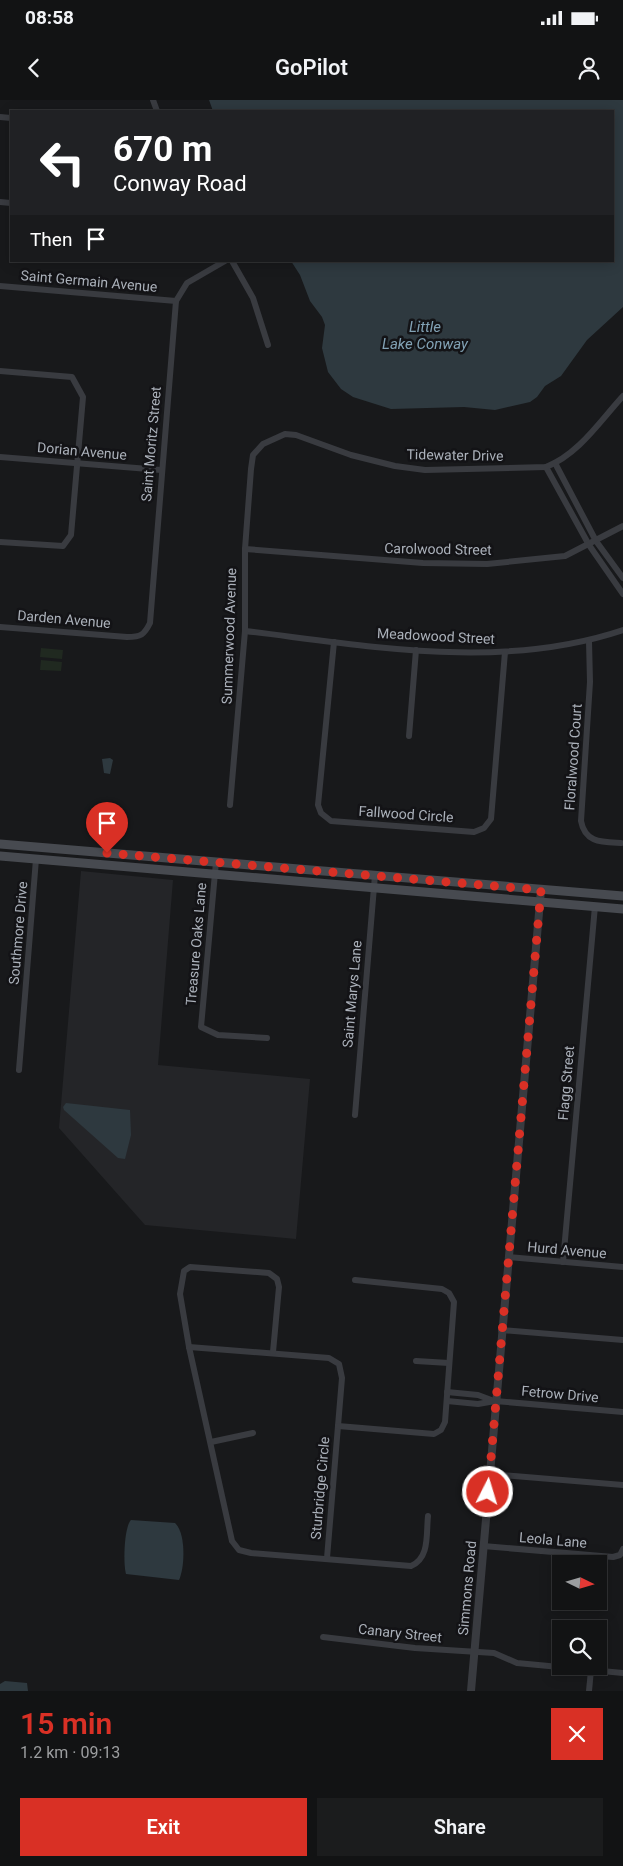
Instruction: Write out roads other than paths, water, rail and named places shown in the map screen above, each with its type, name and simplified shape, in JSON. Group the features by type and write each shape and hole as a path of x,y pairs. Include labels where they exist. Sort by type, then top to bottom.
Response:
{"main road":[{"path":"0,844 623,896"},
{"path":"0,849 22,850 40,847"},
{"path":"0,856 623,909"}],"street":[{"path":"176,301 187,283 222,262"},
{"path":"233,262 253,298 268,345"},
{"name":"Saint Germain Avenue","path":"0,286 176,301"},
{"name":"Saint Moritz Street","path":"127,637 139,637 145,633 150,623 176,301"},
{"path":"0,371 72,377 83,397 71,535 63,546 0,542"},
{"name":"Tidewater Drive","path":"252,469 253,456 263,444 285,434 296,435 351,455 395,466 424,470 546,466 556,463 583,442 623,396"},
{"name":"Dorian Avenue","path":"0,457 161,470"},
{"path":"556,463 596,541 623,578"},
{"path":"546,466 589,545 623,594"},
{"name":"Summerwood Avenue","path":"230,805 245,631 245,549 252,469"},
{"name":"Carolwood Street","path":"245,549 423,563 487,564 564,556 589,545 623,526"},
{"name":"Darden Avenue","path":"0,627 127,637"},
{"name":"Meadowood Street","path":"245,631 334,642 459,653 549,649 589,642 623,630"},
{"name":"Fallwood Circle","path":"334,642 318,805 321,813 331,821 474,832 484,828 491,819 505,652"},
{"name":"Floralwood Court","path":"589,642 590,682 581,821 588,838 595,841 622,843"},
{"path":"409,736 416,650"},
{"path":"93,852 103,864"},
{"path":"103,864 107,853"},
{"name":"Southmore Drive","path":"19,1070 36,859"},
{"name":"Treasure Oaks Lane","path":"216,862 201,1027 218,1035 267,1038"},
{"name":"Saint Marys Lane","path":"355,1115 374,876"},
{"name":"Simmons Road","path":"471,1691 501,1330 541,890"},
{"name":"Flagg Street","path":"563,1262 595,906"},
{"name":"Hurd Avenue","path":"508,1257 623,1267"},
{"path":"189,1347 180,1294 184,1271 190,1267 268,1273 277,1279 280,1287 273,1352"},
{"path":"338,1426 434,1434 441,1430 445,1422 454,1302 450,1293 442,1289 355,1280"},
{"path":"501,1330 623,1340"},
{"name":"Sturbridge Circle","path":"189,1347 273,1352 329,1358 339,1364 342,1378 327,1558 250,1553 239,1550 232,1541 189,1347"},
{"path":"416,1362 449,1363"},
{"path":"447,1392 478,1395 495,1402"},
{"path":"447,1401 478,1404 495,1402"},
{"name":"Fetrow Drive","path":"495,1402 623,1412"},
{"path":"211,1442 253,1433"},
{"path":"489,1474 623,1485"},
{"path":"327,1558 411,1566 419,1563 425,1553 428,1516"},
{"name":"Leola Lane","path":"483,1546 613,1557 622,1552"},
{"name":"Canary Street","path":"323,1637 415,1648 494,1653 517,1663 552,1666"},
{"name":"Canary Street","path":"607,1671 623,1672"},
{"path":"589,1691 591,1675"}],"water":[{"name":"Little Lake Conway","path":"209,100 623,100 623,307 587,340 561,376 545,386 537,397 530,402 495,410 464,407 391,409 353,397 341,389 328,372 322,348 325,325 322,317 310,301 300,275 292,262 614,262 614,110 213,110"},
{"path":"110,758 113,760 110,774 104,773 102,759"},
{"path":"66,1103 130,1110 131,1135 125,1159 118,1158 64,1110 63,1107"},
{"path":"131,1520 175,1523 179,1528 183,1550 179,1580 126,1574 125,1546 127,1530"},
{"path":"5,1681 27,1683 28,1691 0,1691 0,1684"}]}
